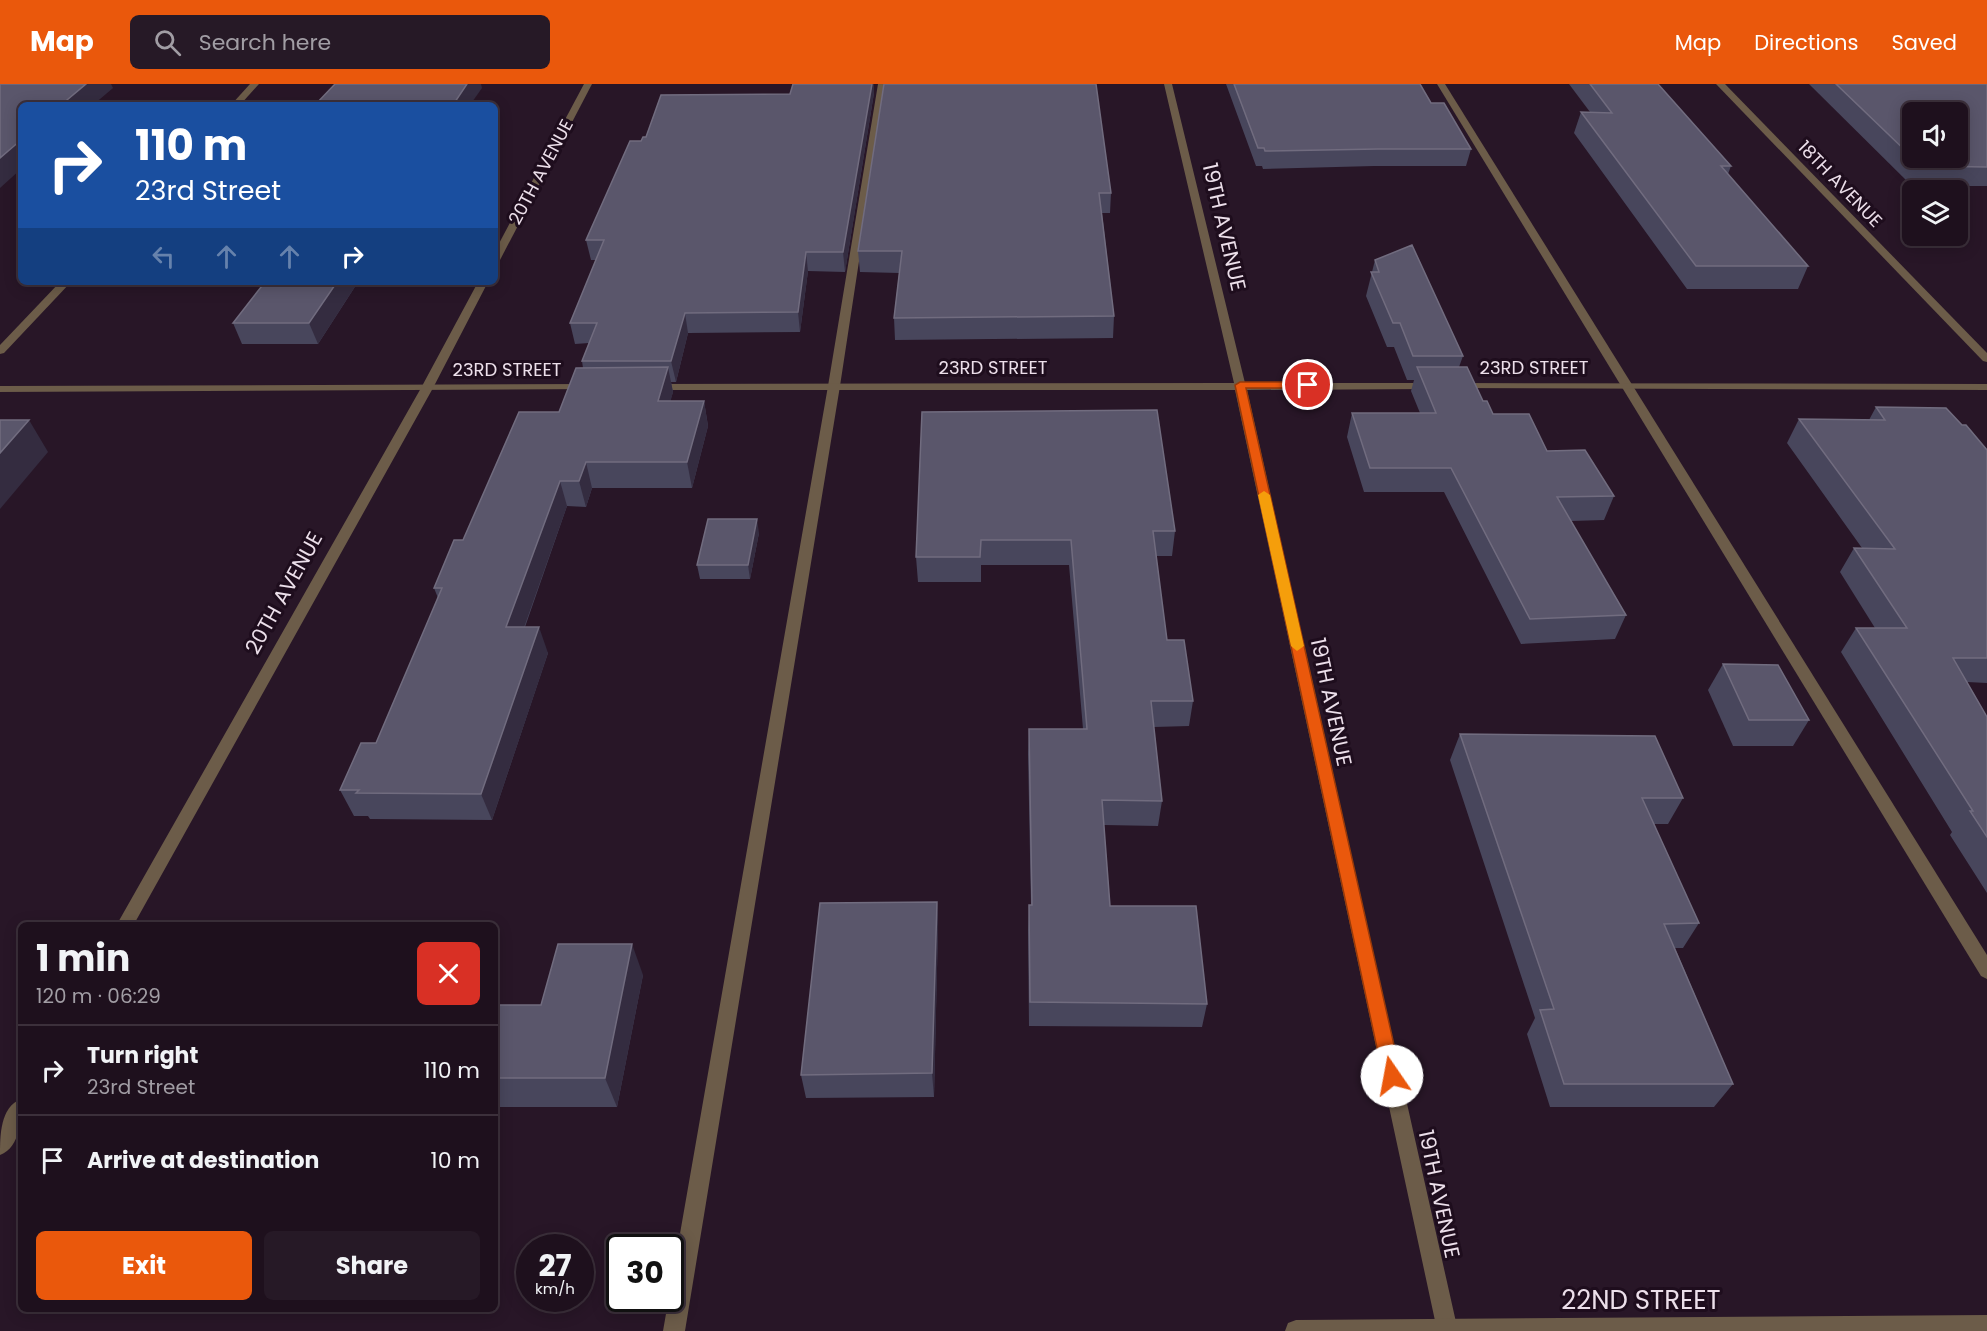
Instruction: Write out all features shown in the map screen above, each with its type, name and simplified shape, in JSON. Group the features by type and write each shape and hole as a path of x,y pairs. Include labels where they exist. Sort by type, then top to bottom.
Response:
{"street":[{"path":"238,102 255,84"},
{"name":"20TH AVENUE","path":"498,254 588,84"},
{"path":"674,1331 834,387 882,84"},
{"name":"19TH AVENUE","path":"1168,84 1240,385 1448,1330"},
{"path":"1441,84 1987,971"},
{"name":"18TH AVENUE","path":"1720,84 1987,359"},
{"path":"0,351 63,285"},
{"name":"20TH AVENUE","path":"126,922 428,388 481,285"},
{"name":"23RD STREET","path":"643,387 1240,385 1987,387"},
{"name":"23RD STREET","path":"0,389 607,387"},
{"path":"0,1146 18,1113"},
{"name":"22ND STREET","path":"1296,1331 1977,1328"}],"building":[{"path":"0,84 86,84 65,102 18,102 18,143 0,158"},
{"path":"335,84 467,84 455,102 318,102"},
{"path":"793,84 872,84 843,252 806,252 798,312 685,313 671,361 582,361 597,323 570,323 604,240 586,240 630,141 641,141 643,137 646,137 661,95 790,94"},
{"path":"884,84 1096,84 1111,193 1099,193 1114,316 894,318 902,251 858,251"},
{"path":"1234,84 1420,84 1431,103 1444,103 1471,149 1265,151 1264,148 1258,148"},
{"path":"1590,84 1658,84 1731,166 1721,166 1808,266 1696,266 1581,112 1612,113"},
{"path":"1836,84 1987,84 1987,167 1968,167 1968,102 1902,102 1902,147"},
{"path":"1412,245 1463,356 1413,356 1400,323 1393,323 1371,272 1379,272 1375,260"},
{"path":"263,285 335,285 309,323 233,323"},
{"path":"668,367 658,401 704,401 687,462 586,462 579,481 560,481 506,627 539,627 481,794 356,793 359,790 340,790 361,743 376,743 442,588 434,588 454,540 463,540 519,412 559,412 576,368"},
{"path":"1417,367 1467,367 1483,401 1487,401 1493,414 1529,414 1547,451 1585,450 1614,496 1557,497 1626,615 1530,619 1451,468 1370,468 1352,413 1436,413"},
{"path":"1876,407 1946,408 1962,425 1966,425 1987,450 1987,658 1953,658 1987,717 1987,837 1970,811 1973,811 1856,628 1907,628 1854,548 1895,549 1799,419 1885,420"},
{"path":"1157,410 1175,531 1153,531 1167,640 1184,640 1193,701 1151,701 1162,801 1102,800 1110,906 1196,906 1207,1004 1030,1002 1029,905 1032,905 1029,729 1087,729 1071,540 981,540 980,557 916,557 922,412"},
{"path":"0,420 29,420 0,453"},
{"path":"708,519 757,519 748,565 697,565"},
{"path":"1723,664 1778,665 1809,720 1749,720"},
{"path":"1460,734 1655,736 1683,798 1642,798 1699,923 1664,924 1733,1084 1564,1084 1540,1010 1554,1009"},
{"path":"937,902 932,1073 801,1075 820,903"},
{"path":"558,944 632,944 605,1078 498,1078 498,1005 541,1005"}],"slow traffic":[{"path":"1264,495 1297,646"}],"route":[{"path":"1308,385 1240,385 1392,1076"}]}
